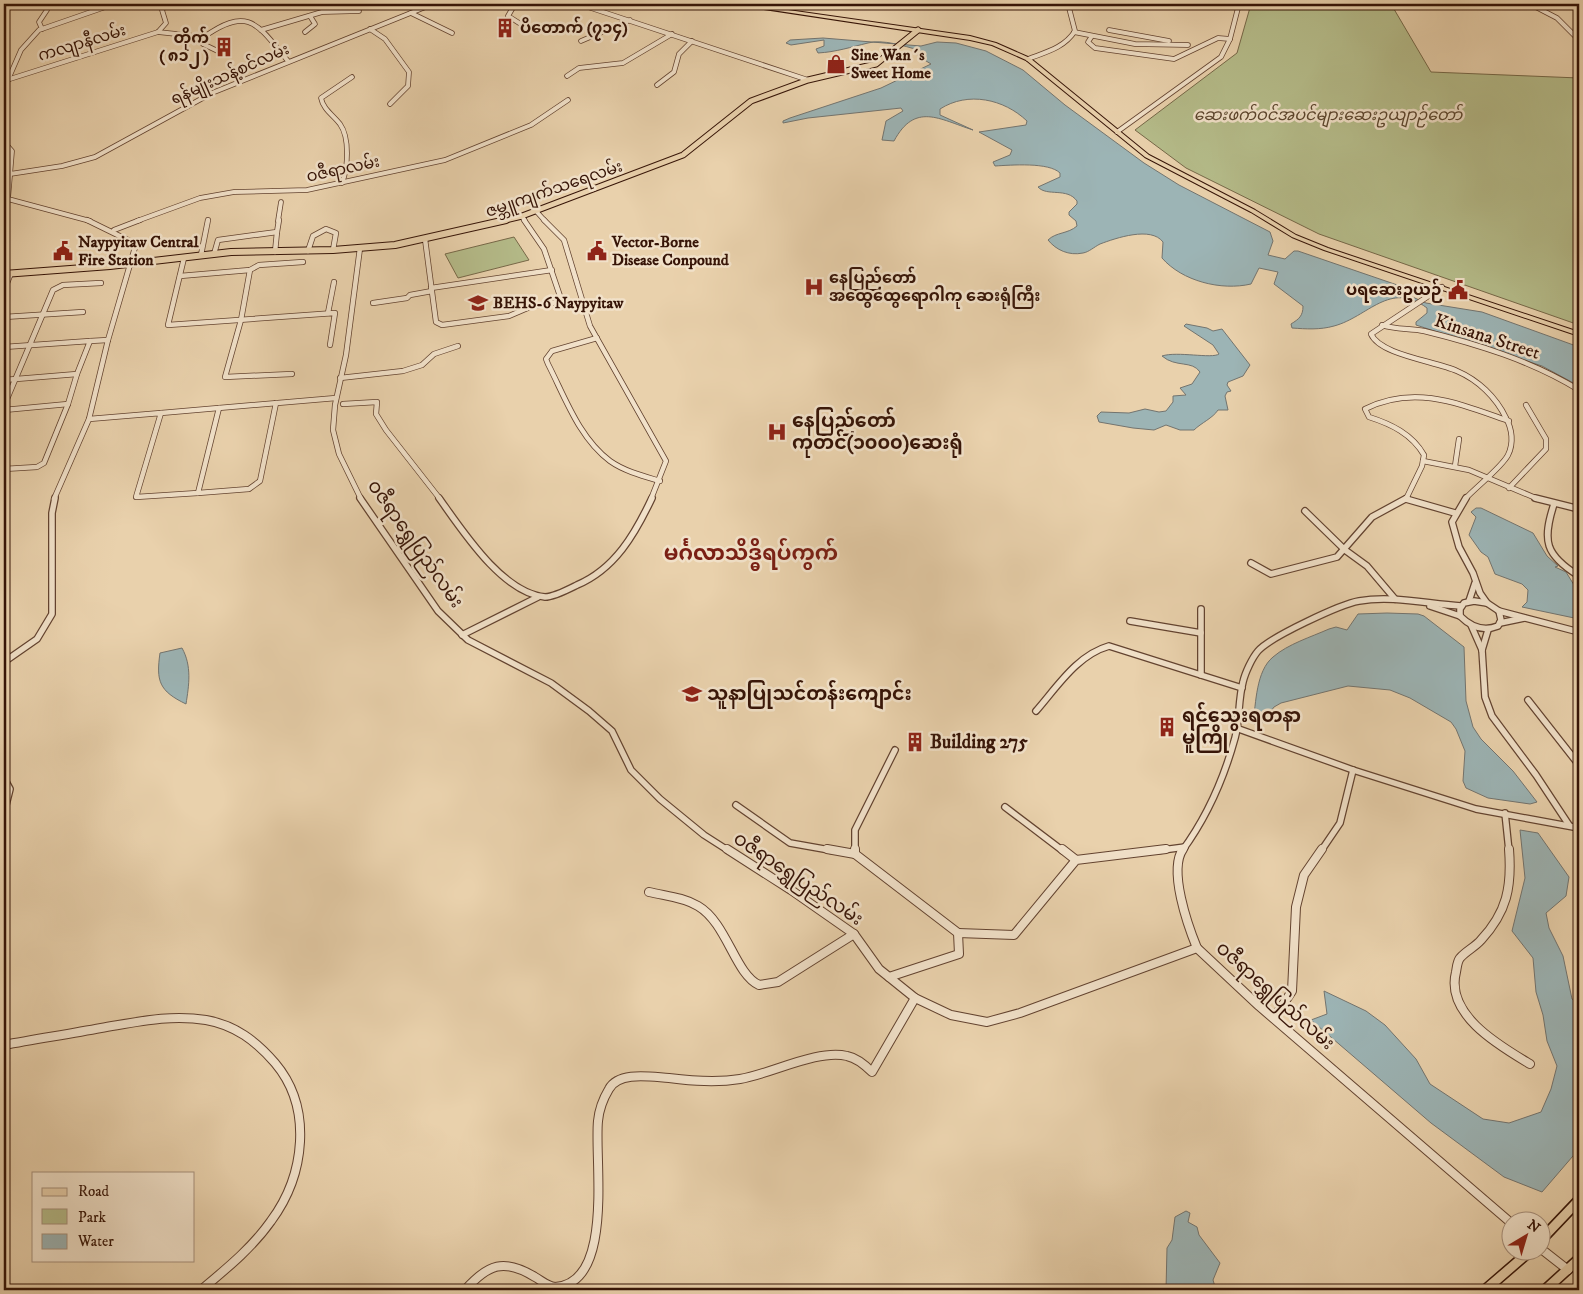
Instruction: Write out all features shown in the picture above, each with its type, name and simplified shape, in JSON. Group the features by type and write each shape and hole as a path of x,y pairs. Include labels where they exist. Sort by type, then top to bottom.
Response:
{"highway":[{"path":"738,4 983,41 1028,59 1117,132 1166,168 1253,211 1307,242 1579,334"}],"main road":[{"name":"ဇမ္ဘူကျက်သရေလမ်း","path":"4,274 130,264 214,254 395,246 522,216 683,155 751,101 808,80 876,64 918,30"},
{"path":"1550,1231 1579,1200"},
{"path":"1545,1290 1579,1259"},
{"path":"1485,1290 1517,1262"}],"street":[{"path":"42,28 39,22 47,10 45,4"},
{"path":"4,89 10,78 14,60 28,37 42,28 114,4"},
{"path":"158,32 166,23 162,10 167,4"},
{"name":"ရန်မျိုးသန့်စင်လမ်း","path":"10,174 62,166 95,157 212,93 433,4"},
{"path":"515,4 508,12 508,16 527,28"},
{"path":"579,4 808,80"},
{"path":"1028,59 1060,46 1070,39 1074,32 1068,4"},
{"path":"1117,132 1221,57 1230,39 1239,4"},
{"path":"1530,4 1550,12 1569,26 1579,40"},
{"path":"261,30 310,16 323,10 358,11"},
{"path":"411,13 452,33"},
{"path":"305,32 315,24 310,16"},
{"path":"158,32 204,36 219,27 241,19 249,20 261,30 288,61"},
{"path":"581,41 630,20"},
{"path":"370,29 385,39 409,72 408,86 390,104"},
{"path":"1109,30 1188,45 1193,50"},
{"name":"ကလျာနီလမ်း","path":"10,78 158,32"},
{"path":"1074,32 1135,44 1188,45"},
{"path":"567,76 579,68 630,60 672,34"},
{"path":"204,36 203,44 210,50 226,55"},
{"path":"1092,36 1088,42 1096,48 1121,53 1177,58 1218,38 1230,39"},
{"path":"657,85 674,72 679,54 692,41"},
{"path":"342,182 346,169 343,129 323,104 321,98 352,77"},
{"name":"ဝဇီရာလမ်း","path":"114,230 176,205 207,196 234,192 308,190 426,166 466,153 531,125 568,100"},
{"path":"4,142 12,151 10,174 7,180 8,199 90,219 114,230 136,244 108,340 89,419 54,500 52,513 52,614 37,639 4,662"},
{"path":"275,252 281,202"},
{"path":"462,634 538,597 547,597 604,571 630,537 660,481 666,461 590,326 569,251 564,240 536,212"},
{"path":"425,239 436,322 442,325 509,316 530,308 557,302 561,299 552,270 538,237 522,216"},
{"path":"201,256 208,220"},
{"path":"308,251 313,236 326,229 336,233 333,250"},
{"path":"214,254 218,240 222,238 277,232"},
{"name":"ဝဇီရာရွှေပြည်လမ်း","path":"360,248 346,355 336,398 333,430 339,454 352,484 370,514 438,611 468,640 551,683 589,711 612,731 631,770 660,799 704,835 791,890 854,934 879,969 915,998 950,1015 987,1022 1020,1013 1197,948 1274,1018 1500,1213"},
{"path":"184,258 168,325 335,313 330,345"},
{"path":"180,276 250,270 259,265 303,262"},
{"path":"250,270 241,320 225,377 292,374"},
{"path":"373,303 407,298 410,295 432,289 552,270"},
{"path":"4,291 12,274"},
{"path":"328,313 334,282"},
{"path":"4,406 28,346 56,287 101,283"},
{"path":"1442,287 1372,334 1374,341 1399,353 1446,367 1468,377 1490,395 1504,411 1512,429 1508,456 1455,513 1452,522 1459,547 1487,603"},
{"path":"4,316 83,312"},
{"name":"Kinsana Street","path":"1382,326 1393,330 1414,329 1423,331 1537,368 1566,380 1579,390"},
{"path":"597,338 552,351 546,359 548,364 589,442 610,461 629,471 660,481"},
{"path":"4,347 108,340"},
{"path":"4,469 36,467 44,463 90,342"},
{"path":"340,378 403,371 422,365 434,354 458,346"},
{"path":"4,380 77,374"},
{"path":"1250,563 1271,574 1337,557 1372,517 1406,499 1424,455 1417,443 1389,423 1369,417 1365,409 1374,403 1396,397 1416,398 1458,404 1508,421"},
{"path":"89,419 336,398"},
{"path":"343,404 377,402 376,414 386,430 482,555 520,588 538,597"},
{"path":"161,413 136,497 198,494 249,489 256,486 260,481 276,403"},
{"path":"4,410 68,404"},
{"path":"1510,488 1538,460 1546,449 1546,439 1526,405"},
{"path":"198,494 219,408"},
{"path":"1455,466 1459,439"},
{"path":"1423,461 1455,466 1554,504 1579,509"},
{"path":"1406,499 1455,513"},
{"path":"1554,504 1545,528 1545,539 1552,554 1568,569 1579,576"},
{"path":"1304,512 1345,550 1367,566 1395,599"},
{"path":"1197,948 1184,917 1180,893 1179,856 1201,825 1217,787 1236,728 1243,680 1258,651 1284,632 1358,601 1395,599 1424,604 1461,606 1469,601 1476,583"},
{"path":"1469,601 1487,603 1499,611 1579,632"},
{"path":"1424,604 1460,616 1471,625 1488,630"},
{"path":"1460,616 1461,606"},
{"path":"1201,609 1201,675"},
{"path":"1499,611 1500,623"},
{"path":"1482,650 1488,630 1500,623 1526,617"},
{"path":"1130,621 1201,633"},
{"path":"1471,625 1482,650 1485,697 1492,716 1536,775 1568,825"},
{"path":"1036,711 1087,656 1100,647 1109,646 1242,688"},
{"path":"1528,700 1579,765"},
{"path":"1236,728 1353,770 1476,808 1579,828"},
{"path":"855,854 856,830 895,750"},
{"path":"1274,1018 1292,992 1296,908 1304,875 1340,823 1353,770"},
{"path":"4,778 10,789 4,813"},
{"path":"736,805 790,843 855,854 958,933 1014,935 1076,860"},
{"path":"1005,807 1076,860 1185,848"},
{"path":"1505,813 1510,880 1506,902 1482,940 1458,961 1454,984 1459,1006 1495,1043 1530,1064"},
{"path":"649,892 689,902 700,907 716,925 749,978 756,985 764,987 778,982 854,934"},
{"path":"889,977 959,954 958,933"},
{"path":"465,1290 483,1272 493,1266 508,1266 530,1273 552,1287 565,1286 578,1278 587,1264 594,1238 599,1172 598,1115 604,1098 612,1084 630,1077 712,1082 772,1072 803,1060 844,1055 857,1059 872,1072 915,998"},
{"path":"4,1045 162,1017 183,1017 233,1028 257,1044 278,1068 296,1097 300,1126 297,1162 288,1191 270,1223 252,1245 202,1290"},
{"path":"1550,1256 1568,1270"}],"green space":[{"name":"ဆေးဖက်ဝင်အပင်များဆေးဥယျာဉ်တော်","path":"1251,4 1391,4 1431,72 1579,78 1579,325 1319,234 1186,168 1135,130 1237,53"},
{"path":"514,237 529,260 458,278 445,254"}],"water":[{"path":"823,38 873,42 818,53 816,49 824,46 824,40 791,45 786,43 790,40"},
{"path":"937,42 956,43 986,51 1023,70 1065,105 1144,163 1179,185 1270,232 1273,241 1268,255 1285,259 1294,251 1298,251 1406,288 1401,292 1426,303 1482,312 1579,347 1579,386 1542,366 1416,325 1416,322 1427,313 1427,308 1414,300 1390,299 1334,326 1313,329 1292,328 1291,324 1300,317 1303,306 1274,284 1278,272 1259,268 1251,284 1239,286 1215,285 1203,282 1180,273 1170,266 1162,258 1163,242 1158,237 1142,234 1115,239 1078,254 1068,253 1059,249 1048,240 1077,226 1076,221 1069,215 1069,212 1077,204 1077,201 1068,194 1046,191 1038,187 1060,177 1060,173 1055,170 1029,165 995,166 993,162 1010,155 1012,150 979,132 1026,125 1027,121 1008,107 997,103 974,99 962,100 940,109 940,115 973,130 939,118 919,117 910,121 894,141 882,140 886,121 903,111 901,108 808,118 783,123 783,121 790,118 881,88 931,64 918,56 918,50 895,44 921,46"},
{"path":"1186,324 1213,331 1222,329 1250,365 1243,376 1228,382 1227,385 1231,391 1227,392 1225,396 1228,410 1218,410 1194,430 1180,430 1166,425 1154,430 1099,422 1097,416 1101,412 1129,413 1145,409 1159,412 1166,411 1173,402 1173,396 1186,395 1180,388 1192,384 1200,372 1193,366 1173,362 1162,356 1176,354 1209,356 1219,354 1213,345 1184,326"},
{"path":"1476,508 1481,508 1533,533 1547,556 1558,566 1555,567 1566,572 1574,585 1574,603 1579,606 1579,619 1522,607 1527,602 1528,590 1522,584 1495,574 1488,557 1481,552 1469,535 1476,517 1471,512"},
{"path":"1358,614 1418,614 1424,616 1464,647 1466,701 1473,727 1481,739 1513,771 1537,802 1530,804 1488,798 1466,788 1463,781 1465,751 1451,722 1410,698 1390,690 1348,686 1281,703 1274,707 1259,727 1253,723 1256,697 1263,670 1267,663 1279,652 1329,629 1336,627 1347,630"},
{"path":"182,648 187,662 189,683 186,704 165,690 159,678 160,653"},
{"path":"1520,830 1538,833 1569,877 1566,896 1546,913 1549,928 1563,956 1572,999 1579,1003 1579,1149 1542,1192 1504,1177 1431,1123 1311,1020 1327,1014 1324,991 1366,1011 1385,1025 1416,1059 1430,1084 1483,1119 1509,1123 1541,1112 1551,1089 1557,1066 1547,1041 1543,1015 1536,992 1533,958 1512,931 1525,878"},
{"path":"1186,1211 1190,1213 1188,1222 1197,1227 1199,1235 1220,1263 1213,1280 1216,1290 1166,1290 1167,1248 1172,1240 1175,1217"}],"place":[{"name":"ပိတောက် (၇၁၄)","path":"505,28"},
{"name":"တိုက် ( ၈၁၂ )","path":"224,47"},
{"name":"Sine Wan´s Sweet Home","path":"836,64"},
{"name":"Naypyitaw Central Fire Station","path":"63,251"},
{"name":"Vector-Borne Disease Conpound","path":"597,251"},
{"name":"နေပြည်တော် အထွေထွေရောဂါကု ဆေးရုံကြီး","path":"814,287"},
{"name":"ပရဆေးဥယဉ်","path":"1458,290"},
{"name":"BEHS-6 Naypyitaw","path":"478,303"},
{"name":"နေပြည်တော် ကုတင်(၁၀၀၀)ဆေးရုံ","path":"777,432"},
{"name":"သူနာပြုသင်တန်းကျောင်း","path":"692,694"},
{"name":"ရင်သွေးရတနာ မူကြို","path":"1167,727"},
{"name":"Building 275","path":"915,742"}],"district":[{"name":"မင်္ဂလာသိဒ္ဓိရပ်ကွက်","path":"751,554"}]}
